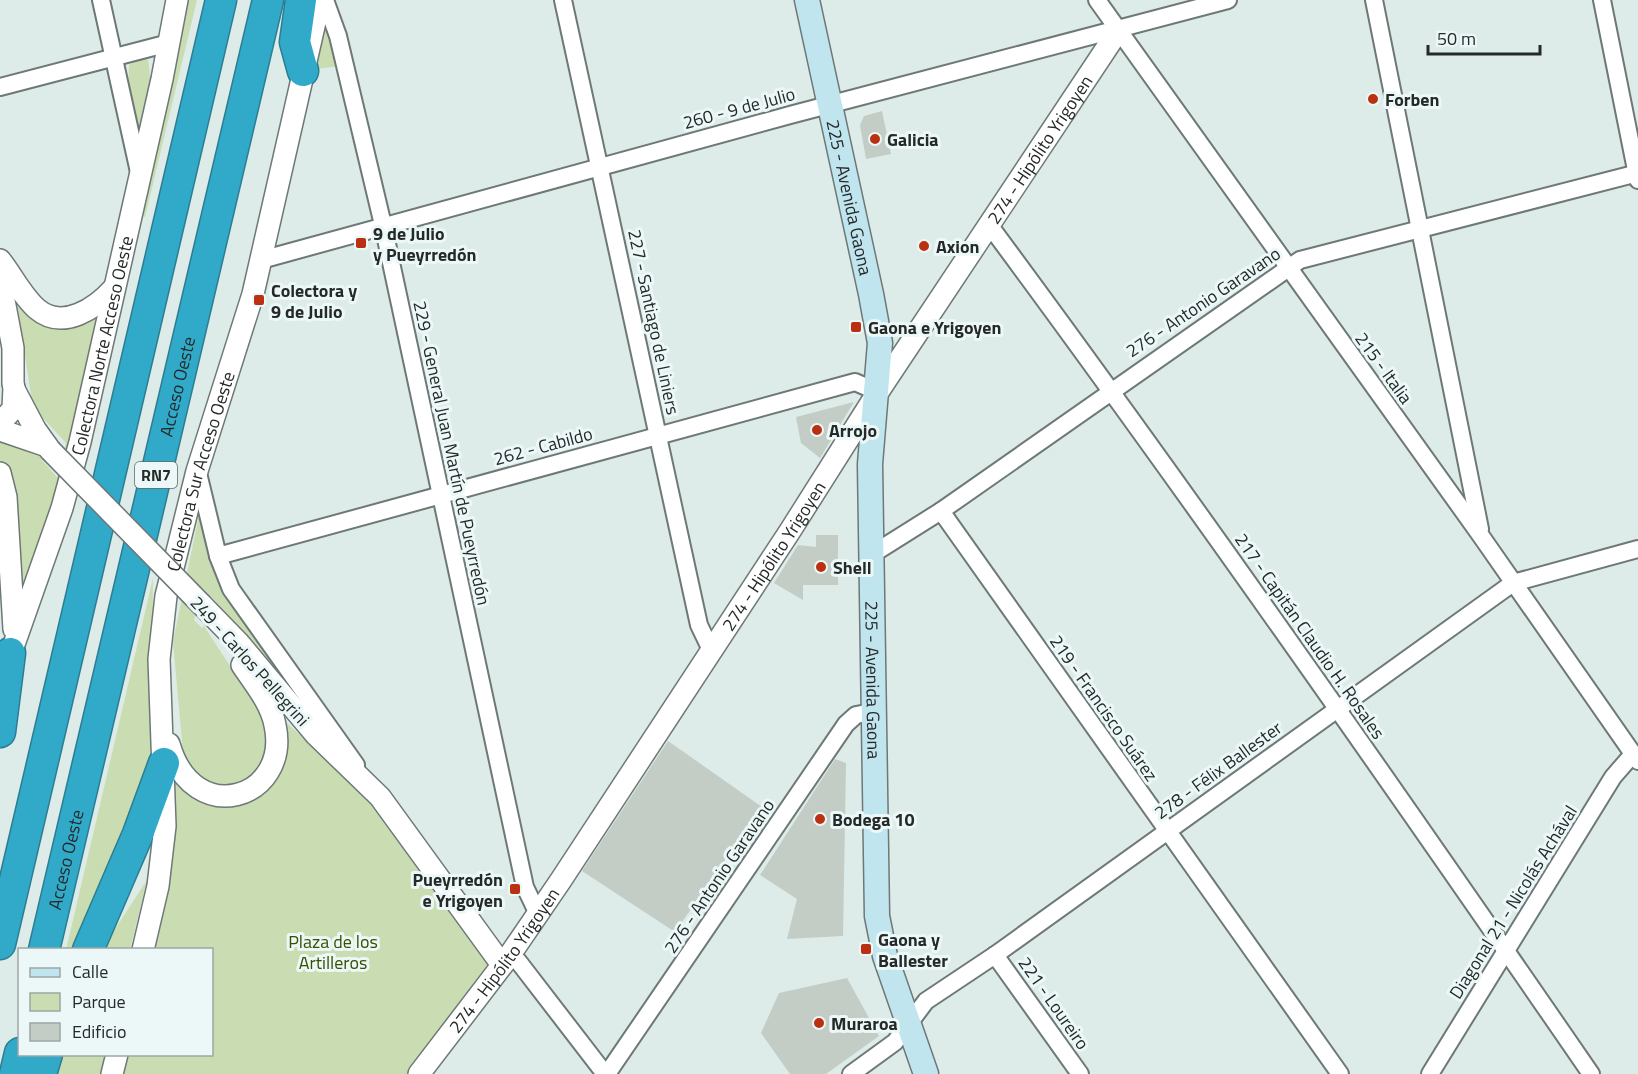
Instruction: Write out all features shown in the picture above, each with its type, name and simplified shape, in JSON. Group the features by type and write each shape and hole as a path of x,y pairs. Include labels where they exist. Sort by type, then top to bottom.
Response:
{"highway":[{"name":"RN7","path":"0,944 221,0"},
{"name":"Acceso Oeste","path":"44,948 268,0"},
{"path":"301,0 295,42 303,70"},
{"path":"0,732 12,646"},
{"path":"89,948 138,834 164,763"},
{"path":"15,1074 19,1056"},
{"path":"41,1074 46,1056"}],"main road":[{"name":"225 - Avenida Gaona","path":"807,0 831,104 880,343 878,392 870,464 872,712 877,916 885,956 910,1021 926,1074"}],"street":[{"path":"101,0 140,172"},
{"name":"Colectora Norte Acceso Oeste","path":"0,684 62,508 114,288 177,0"},
{"name":"Colectora Sur Acceso Oeste","path":"142,948 162,861 164,763 159,659 166,596 197,471 238,347 261,260 320,0"},
{"name":"229 - General Juan Martín de Pueyrredón","path":"325,0 338,36 382,225 525,886 538,914"},
{"name":"227 - Santiago de Liniers","path":"563,0 699,626 711,651"},
{"name":"215 - Italia","path":"1097,0 1481,536 1636,757"},
{"name":"260 - 9 de Julio","path":"261,260 600,166 1118,31 1228,0"},
{"path":"1374,0 1481,536"},
{"path":"1602,0 1638,175"},
{"name":"274 - Hipólito Yrigoyen","path":"419,1074 507,959 538,914 878,392 1118,31"},
{"path":"0,87 169,43"},
{"name":"276 - Antonio Garavano","path":"872,555 941,511 1111,389 1300,260 1638,175"},
{"name":"217 - Capitán Claudio H. Rosales","path":"990,226 1111,389 1337,708 1591,1074"},
{"path":"0,260 37,309 48,315 72,316 87,311 100,303 114,288"},
{"path":"0,279 13,348 9,382 13,409 0,423"},
{"name":"249 - Carlos Pellegrini","path":"9,382 49,448 238,642 316,735 380,797"},
{"name":"262 - Cabildo","path":"218,556 855,382 878,392"},
{"name":"249 - Carlos Pellegrini","path":"0,430 49,448"},
{"name":"249 - Carlos Pellegrini","path":"197,471 218,556 228,583 238,600 497,958 518,962 606,1074"},
{"path":"0,472 6,497 12,646"},
{"name":"219 - Francisco Suárez","path":"941,511 1340,1074"},
{"name":"278 - Félix Ballester","path":"851,1074 895,1042 926,1000 996,955 1513,583 1638,549"},
{"path":"162,720 177,767 190,784 200,790 218,796 247,791 262,781 272,768 277,740 270,710 203,607"},
{"name":"276 - Antonio Garavano","path":"606,1074 846,724 856,715 872,712"},
{"name":"Diagonal 21 - Nicolás Achával","path":"1430,1074 1613,777 1636,757"},
{"name":"221 - Loureiro","path":"996,955 1080,1074"},
{"path":"112,1074 116,1056"}],"green space":[{"path":"182,0 197,0 145,217 141,216"},
{"path":"328,17 341,66 316,69 324,21"},
{"path":"141,58 148,60 150,88 146,117 139,134 131,100 129,65"},
{"path":"15,289 27,307 100,312 72,446 23,584 21,584 7,472 0,460 0,443 14,441 42,455 41,459 57,477 66,443 41,416 36,417"},
{"path":"202,500 211,554 341,750 215,606 217,603 203,588 194,620 202,628 204,626 269,726 271,736 254,780 224,788 194,776 183,753 173,642"},
{"path":"153,578 152,746 136,819 80,948 66,948"},
{"name":"Plaza de los Artilleros","path":"285,721 383,814 489,962 488,969 409,1074 121,1074 126,1056 213,1056 213,948 151,948 171,774 195,796 278,773 286,749"},
{"path":"147,880 130,948 104,948"},
{"path":"62,1056 105,1056 100,1074 54,1074"}],"building":[{"name":"Galicia","path":"882,111 891,154 866,159 860,125 864,116"},
{"name":"Arrojo","path":"854,402 820,458 801,443 796,417"},
{"path":"816,535 838,535 838,585 803,585 803,600 774,583 798,545 816,547"},
{"path":"668,741 762,807 675,932 582,871"},
{"name":"Bodega 10","path":"835,759 846,763 843,936 787,939 797,899 760,875"},
{"name":"Muraroa","path":"847,978 879,1036 826,1074 790,1074 761,1033 779,993"}],"place":[{"name":"Forben","path":"1373,99"},
{"name":"Galicia","path":"875,139"},
{"name":"9 de Julio y Pueyrredón","path":"361,243"},
{"name":"Axion","path":"924,246"},
{"name":"Colectora y 9 de Julio","path":"259,300"},
{"name":"Gaona e Yrigoyen","path":"856,327"},
{"name":"Arrojo","path":"817,430"},
{"name":"Shell","path":"821,567"},
{"name":"Bodega 10","path":"820,819"},
{"name":"Pueyrredón e Yrigoyen","path":"515,889"},
{"name":"Gaona y Ballester","path":"866,949"},
{"name":"Muraroa","path":"819,1023"}]}
